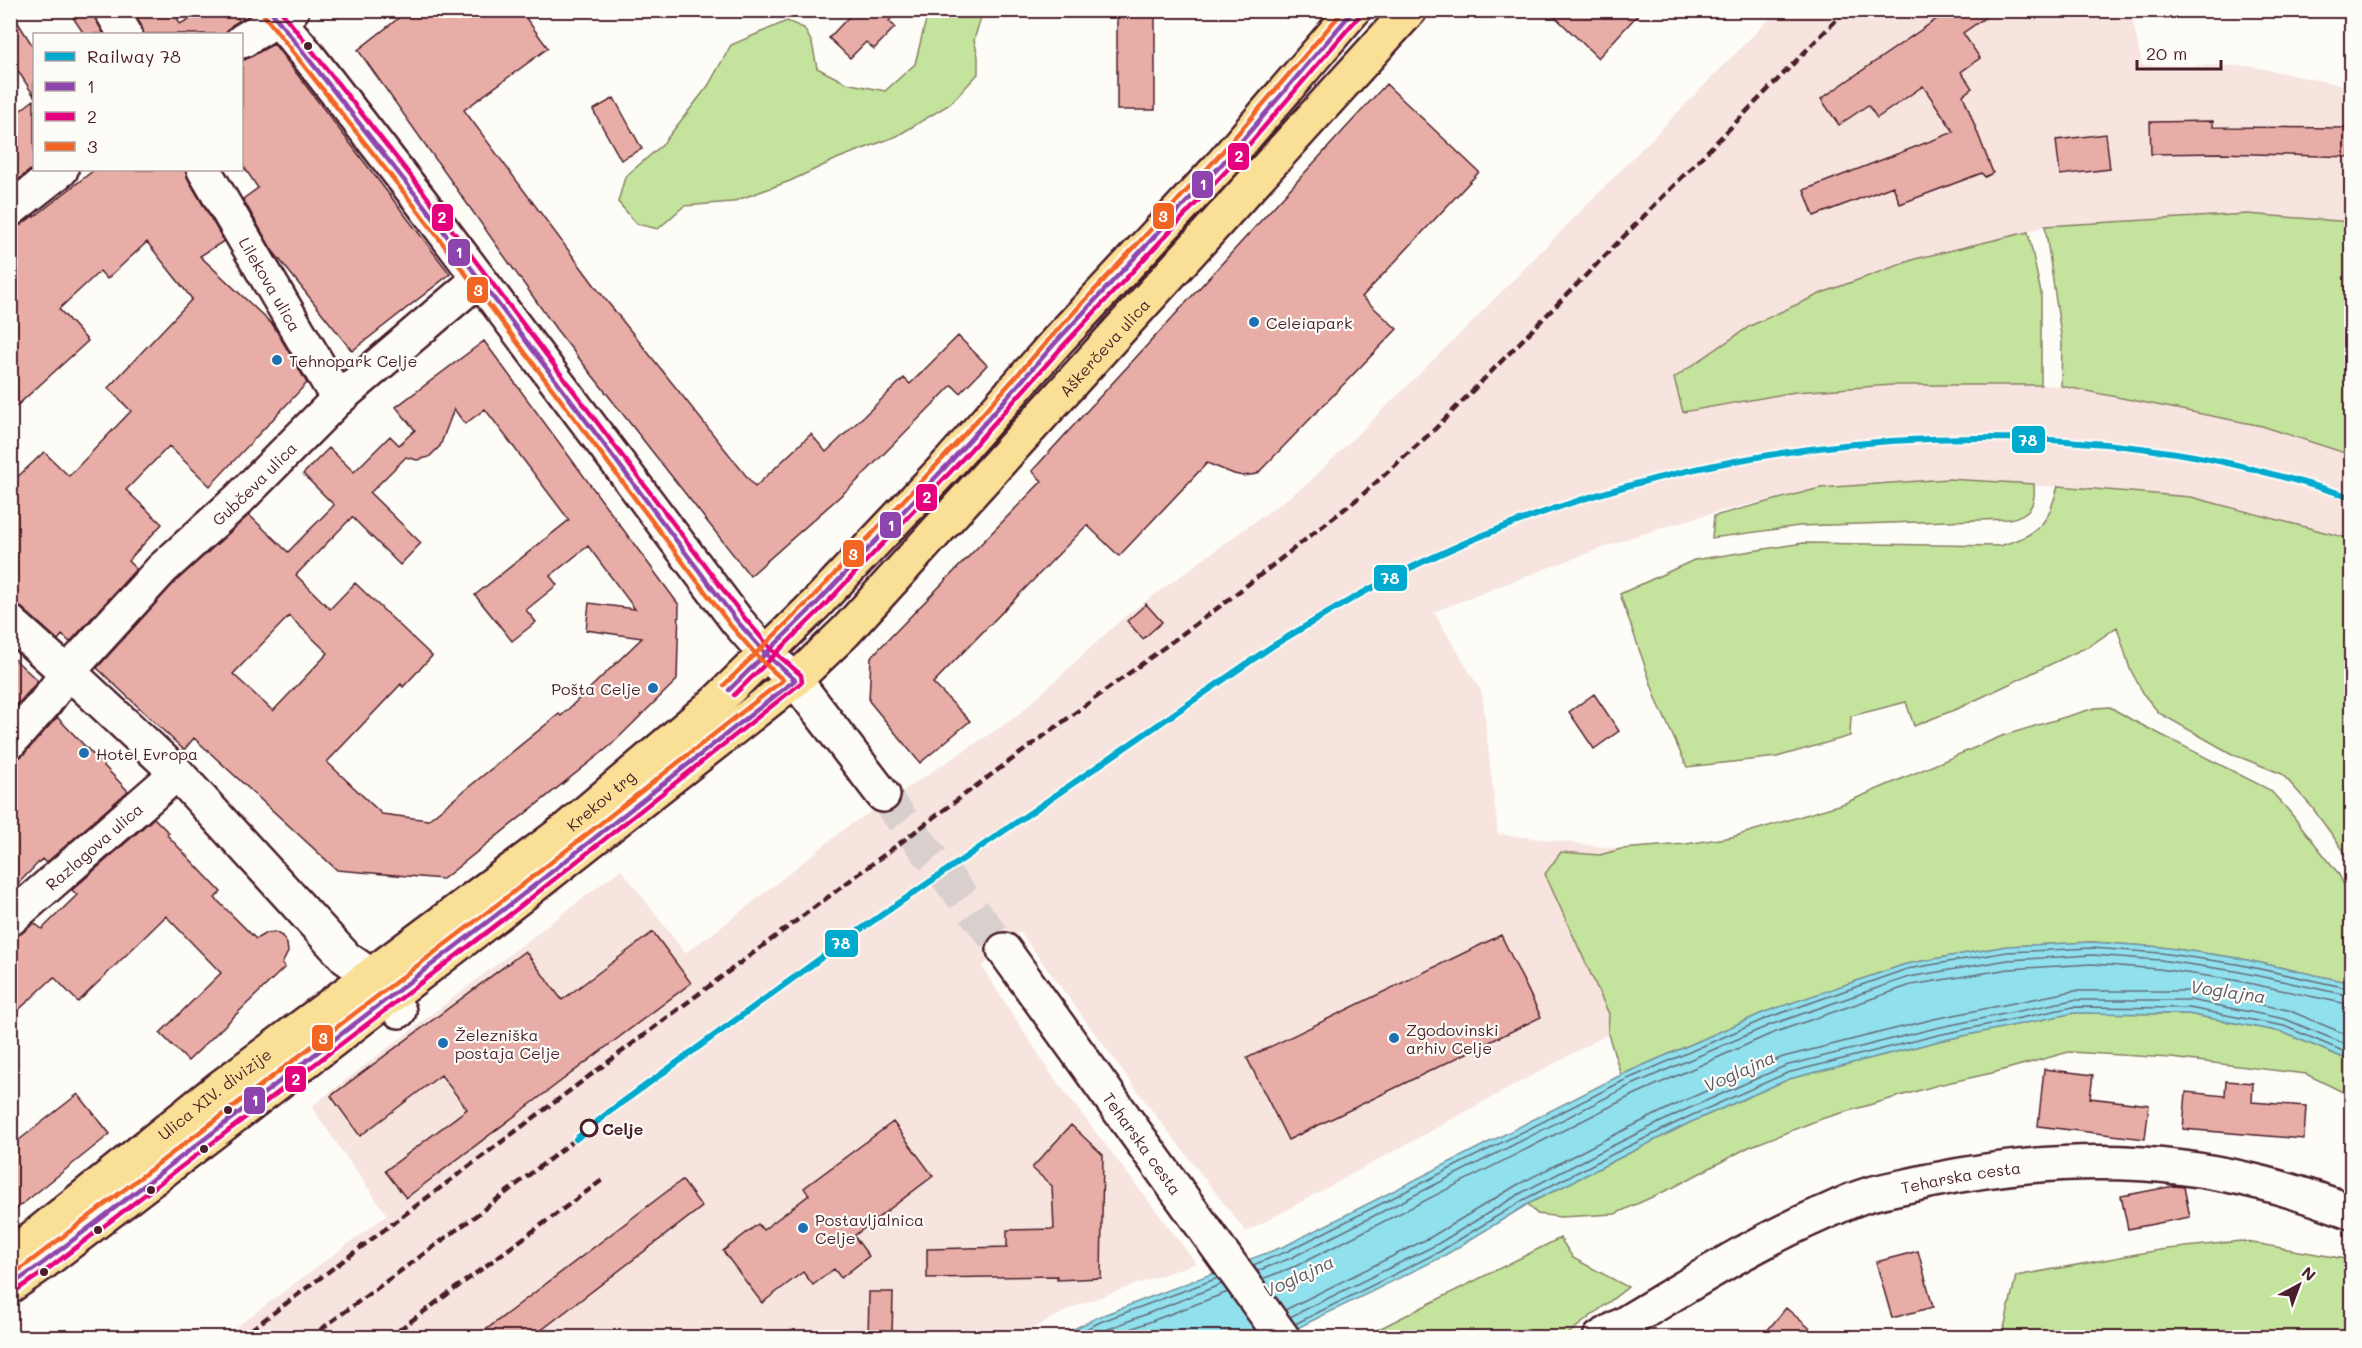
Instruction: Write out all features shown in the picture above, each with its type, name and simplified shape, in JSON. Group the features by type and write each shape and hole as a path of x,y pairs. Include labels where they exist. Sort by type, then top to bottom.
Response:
{"main road":[{"path":"766,654 951,461 1057,341 1222,164 1354,10"},
{"name":"Aškerčeva ulica","path":"795,680 846,632 1410,10"},
{"name":"Krekov trg","path":"424,937 564,831 637,771 716,702 766,654"},
{"name":"Krekov trg","path":"512,903 795,680"},
{"name":"Ulica XIV. divizije","path":"10,1286 43,1263 387,995 512,903"},
{"name":"Ulica XIV. divizije","path":"10,1256 218,1089 387,995 424,937"}],"street":[{"path":"111,10 124,33"},
{"path":"243,40 280,14 479,282 737,621 766,654 795,680 883,795"},
{"path":"10,210 60,171"},
{"name":"Lilekova ulica","path":"205,171 338,399"},
{"name":"Gubčeva ulica","path":"10,742 44,704 67,673 162,569 238,500 338,399 466,290 479,282"},
{"path":"10,622 83,686 177,774 346,958 387,995"},
{"name":"Razlagova ulica","path":"10,919 177,774"},
{"name":"Teharska cesta","path":"1004,950 1283,1338"},
{"name":"Teharska cesta","path":"1600,1338 1677,1293 1716,1267 1779,1233 1866,1195 1981,1170 2064,1162 2154,1163 2240,1176 2352,1212"}],"shaded area":[{"path":"1777,11 2131,11 2142,65 2249,66 2351,87 2351,222 2247,214 2060,224 1915,259 1822,293 1683,412 1795,392 1892,385 2061,386 2262,426 2351,455 2351,539 2191,497 1948,479 1820,488 1705,515 1638,535 1434,612 1482,693 1498,834 1621,849 1600,855 1561,852 1545,874 1609,1014 1608,1034 1246,1232 1150,1108 1020,932 982,967 1052,1075 1196,1263 1078,1305 1016,1337 221,1338 387,1215 312,1106 621,869 685,953 715,932 847,827 1016,717 1124,617 1307,484 1469,325"}],"green space":[{"path":"925,11 987,11 981,17 974,40 978,56 978,74 950,104 897,136 839,158 790,181 732,202 684,206 658,229 637,224 618,202 625,177 662,145 708,86 731,45 787,21 804,28 812,43 817,68 846,83 885,91 915,64 926,20"},
{"path":"2247,214 2351,222 2351,455 2262,426 2061,386 2062,342 2045,226"},
{"path":"2028,232 2041,293 2041,385 1892,385 1795,392 1683,412 1674,378 1750,326 1822,293 1915,259"},
{"path":"1948,479 2034,484 2033,503 2027,512 2009,519 1799,526 1712,538 1714,516 1820,488"},
{"path":"2058,486 2191,497 2351,539 2351,861 2311,806 2282,774 2232,754 2159,713 2145,696 2130,669 2117,627 2091,645 1959,708 1914,726 1906,702 1851,716 1850,736 1777,757 1687,767 1657,701 1620,594 1694,560 1803,543 2000,546 2024,537 2040,526 2050,510"},
{"path":"2110,707 2270,790 2289,811 2338,873 2351,899 2351,983 2238,958 2161,947 2092,942 2007,946 1906,964 1765,1012 1621,1075 1608,1034 1609,1014 1545,874 1561,852 1600,855 1621,849 1686,844 1732,837 1845,803 2002,736 2095,708"},
{"path":"2074,1013 2188,1014 2282,1032 2351,1061 2351,1096 2306,1074 2171,1058 2069,1052 1938,1085 1821,1119 1749,1147 1674,1187 1615,1214 1561,1217 1537,1214 1528,1204 1689,1123 1789,1079 1939,1041"},
{"path":"1560,1238 1573,1258 1628,1287 1564,1337 1363,1337"},
{"path":"2241,1241 2351,1260 2351,1337 2002,1337 2016,1276 2159,1250"}],"water":[{"name":"Voglajna","path":"2092,942 2161,947 2238,958 2351,983 2351,1061 2282,1032 2188,1014 2074,1013 1939,1041 1789,1079 1689,1123 1528,1204 1442,1257 1279,1337 1056,1338 1098,1317 1285,1246 1621,1075 1765,1012 1906,964 2007,946"}],"building":[{"path":"10,10 33,46 33,94 10,58"},
{"path":"68,10 92,10 104,33 83,33"},
{"path":"133,10 173,10 180,24 206,10 234,10 239,21 226,33 144,33"},
{"path":"409,10 520,10 548,48 464,110 598,290 755,487 811,434 826,452 904,378 910,384 958,336 987,365 960,393 952,385 855,483 750,576 556,329 358,50"},
{"path":"855,10 899,10 889,21 895,27 874,49 866,42 850,58 829,38"},
{"path":"1117,10 1155,10 1155,110 1117,110"},
{"path":"1548,10 1642,10 1598,58"},
{"path":"1950,10 1996,10 1963,33 1980,58 1961,72 1972,88 1963,95 1993,173 1985,177 1982,173 1900,204 1893,186 1814,216 1804,190 1954,132 1923,86 1877,118 1868,105 1839,125 1821,99"},
{"path":"274,44 450,274 352,351 272,250 243,199 258,188 243,166 243,60"},
{"name":"Celeiapark","path":"1386,84 1479,172 1362,297 1397,329 1257,474 1243,476 1207,463 1119,556 1087,525 933,683 970,721 920,763 869,701 871,657 1042,481 1032,471"},
{"path":"614,98 642,149 621,160 593,110"},
{"path":"33,101 33,168 10,186 10,118"},
{"path":"2213,121 2213,127 2352,128 2352,157 2220,153 2151,154 2150,122"},
{"path":"2106,134 2110,169 2060,175 2056,140"},
{"path":"93,171 185,171 224,241 200,256 273,325 307,383 210,486 169,446 126,490 162,524 128,561 136,569 70,642 62,635 58,640 22,608 10,603 10,484 44,452 69,476 131,411 108,388 192,299 147,242 107,279 100,271 59,309 88,341 10,412 10,228 21,225 34,215 34,217"},
{"path":"484,341 679,605 677,680 610,746 443,879 337,870 194,738 184,750 97,668 175,582 249,515 288,552 334,505 303,474 329,448 354,472 390,436 399,445 415,430 396,407","holes":["454,409 465,424 485,409 569,520 475,595 512,641 536,622 526,610 557,585 550,576 588,546 635,609 589,603 586,630 642,638 561,716 559,714 428,820 382,814 327,762 401,684 403,687 432,656 355,583 330,609 296,575 352,517 400,565 421,543 370,493 406,457 417,460 429,457 440,446","289,616 328,653 273,711 233,674"]},
{"path":"1146,604 1162,622 1143,639 1127,621"},
{"path":"10,655 38,681 10,713"},
{"path":"1594,694 1619,731 1594,749 1569,712"},
{"path":"57,717 128,791 46,863 42,859 10,892 10,760 16,760 24,754"},
{"path":"154,818 221,892 215,898 256,939 266,933 275,932 282,936 287,944 288,952 282,964 285,967 188,1061 160,1033 221,973 166,916 78,1002 54,977 10,1018 10,937 22,933 34,923 42,929 77,895 72,890"},
{"path":"653,932 691,983 406,1198 385,1171 467,1109 441,1075 360,1136 331,1096 525,951 562,1000"},
{"name":"Zgodovinski arhiv Celje","path":"1501,935 1541,1017 1288,1140 1247,1058"},
{"path":"2044,1069 2093,1075 2090,1098 2149,1105 2145,1139 2038,1126"},
{"path":"2226,1081 2253,1083 2252,1102 2306,1106 2304,1139 2183,1129 2186,1092 2225,1096"},
{"path":"78,1094 110,1134 10,1214 10,1147"},
{"path":"893,1122 933,1176 854,1236 869,1256 841,1278 834,1269 813,1285 803,1272 762,1303 723,1251 758,1224 763,1230 809,1195 804,1188"},
{"path":"1071,1125 1103,1155 1101,1278 1057,1280 1057,1276 927,1278 927,1249 1007,1247 1007,1230 1054,1229 1052,1186 1032,1168"},
{"path":"682,1180 702,1207 531,1338 475,1338"},
{"path":"2174,1186 2184,1187 2190,1217 2128,1229 2121,1196"},
{"path":"1918,1251 1933,1307 1892,1318 1876,1262"},
{"path":"869,1292 893,1292 892,1338 868,1338"},
{"path":"1786,1308 1821,1338 1761,1338"}],"tunnel":[{"path":"883,795 1004,950"}],"railway":[{"path":"240,1338 984,780 1223,604 1361,496 1434,430 1846,10"},
{"path":"309,1338 576,1139"},
{"path":"388,1338 605,1178"}],"rail line":[{"name":"78","path":"576,1139 609,1112 854,934 1271,647 1396,575 1527,518 1617,489 1708,466 1800,450 1894,441 1988,438 2082,442 2176,453 2242,466 2352,497"}],"transit line":[{"name":"1","path":"10,1286 512,903 795,680 766,654 737,621 419,199 270,10"},
{"name":"2","path":"14,1292 48,1269 517,909 802,682 801,675 771,649 743,616 425,194 280,10"},
{"name":"3","path":"724,685 811,599 945,456 1052,336 1216,159 1344,10"},
{"name":"1","path":"729,690 816,604 951,461 1057,341 1222,164 1354,10"},
{"name":"3","path":"10,1277 507,897 783,680 760,659 731,626 413,204 264,15"},
{"name":"2","path":"734,695 821,609 956,466 1063,346 1228,169 1360,15"}],"place":[{"name":"Celeiapark","path":"1254,322"},
{"name":"Tehnopark Celje","path":"277,360"},
{"name":"Pošta Celje","path":"653,688"},
{"name":"Hotel Evropa","path":"84,753"},
{"name":"Zgodovinski arhiv Celje","path":"1394,1038"},
{"name":"Železniška postaja Celje","path":"443,1043"},
{"name":"Celje","path":"589,1128"},
{"name":"Postavljalnica Celje","path":"803,1228"}]}
